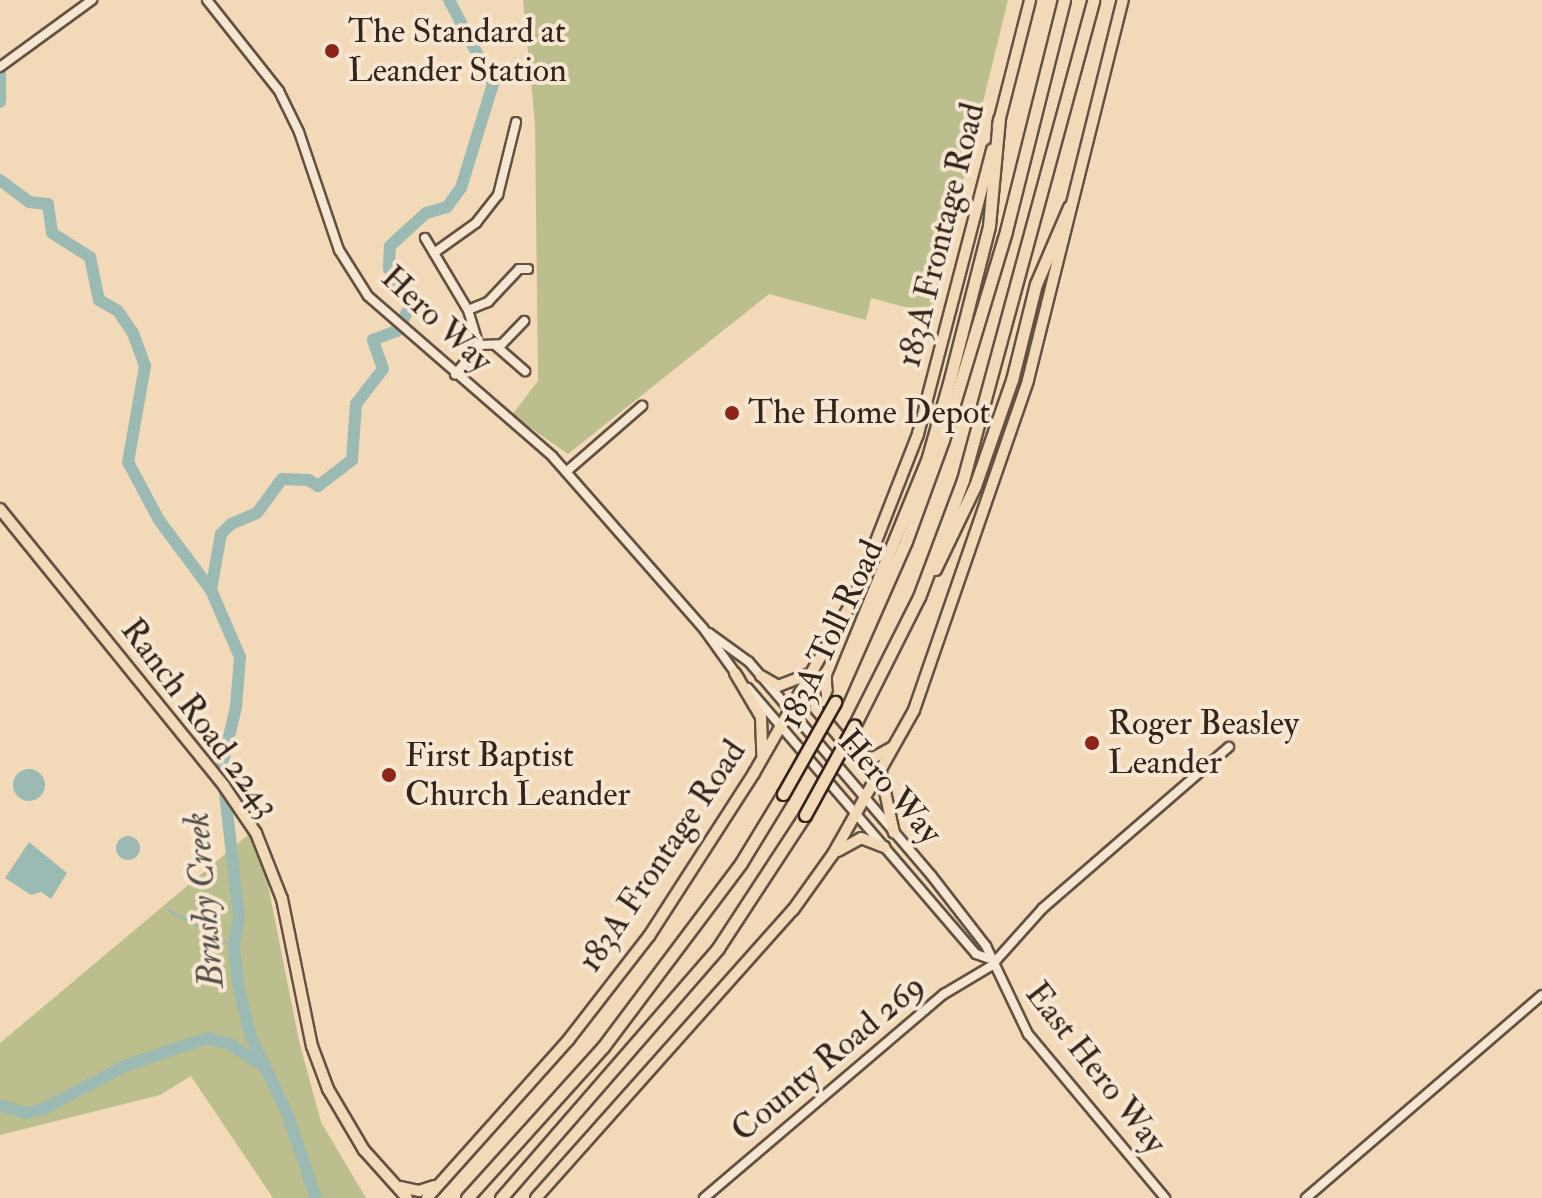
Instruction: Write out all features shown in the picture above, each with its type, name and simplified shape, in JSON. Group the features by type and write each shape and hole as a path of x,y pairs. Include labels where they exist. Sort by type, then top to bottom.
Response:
{"highway":[{"name":"183A Toll Road","path":"467,1198 603,1047 678,951 783,794 835,702 906,541 943,440 1006,231 1064,0"},
{"name":"183A Toll Road","path":"501,1198 718,948 805,815 919,597 984,417 1093,0"},
{"path":"839,689 838,678 928,457 949,383 989,226 999,119"},
{"path":"919,597 975,486 1012,380 1036,284 1069,207"}],"main road":[{"name":"183A Frontage Road","path":"427,1198 569,1039 649,936 761,759 853,600 918,434 1030,0"},
{"path":"536,1198 748,964 833,854 914,710 989,504 1028,380 1123,0"},
{"name":"Ranch Road 2243","path":"0,509 237,804 266,854 282,899 319,1068 344,1121 407,1198"},
{"path":"735,673 761,717 761,759"},
{"path":"761,676 778,686 812,673 816,709 853,753 873,758 894,746"},
{"path":"881,771 894,833"},
{"path":"833,854 861,838 884,847"},
{"path":"382,1171 396,1198"},
{"path":"394,1185 419,1191 445,1177"}],"street":[{"path":"0,67 51,34 92,0"},
{"name":"Hero Way","path":"207,0 279,91 299,132 339,250 368,296 407,335 566,472 703,628 735,673 976,954 989,962"},
{"path":"434,253 476,223 498,195 516,122"},
{"path":"425,238 468,310 479,345"},
{"path":"468,310 488,302 519,269 528,269"},
{"path":"479,345 502,344 524,321"},
{"path":"455,375 479,345"},
{"path":"495,345 525,371"},
{"path":"566,472 642,406"},
{"name":"Hero Way","path":"703,628 761,676 967,921 989,962"},
{"name":"County Road 269","path":"704,1198 944,994 989,962 1043,908 1229,747"},
{"name":"East Hero Way","path":"989,962 1028,1034 1165,1198"},
{"path":"1306,1198 1542,995"}],"green space":[{"path":"523,0 1008,0 931,314 871,298 866,320 769,294 568,454 512,415 538,381 535,124"},
{"path":"248,835 262,855 299,1041 321,1122 366,1198 273,1198 191,1076 160,1095 0,1135 0,1043"}],"water":[{"path":"29,769 40,774 45,785 40,796 29,801 18,796 13,785 18,774"},
{"path":"128,836 136,840 140,848 136,856 128,860 120,856 116,848 120,840"},
{"path":"29,842 67,873 51,899 41,892 31,895 5,878"}],"waterway":[{"path":"211,590 221,534 231,524 257,513 282,479 309,480 318,486 352,460 356,404 383,369 373,340 397,331 411,305 389,269 390,246 426,213 447,207 461,188 493,84 449,0"},
{"path":"0,74 0,102"},
{"name":"Brushy Creek","path":"0,180 29,202 48,204 52,233 90,257 99,300 118,311 133,333 145,366 128,462 159,520 211,590 240,657 236,707 222,766 239,917 234,946 238,983 250,1035 287,1113 316,1198"},
{"path":"168,910 234,946"},
{"path":"0,1105 27,1113 43,1109 127,1065 208,1038 230,1044 264,1067"}],"place":[{"name":"The Standard at Leander Station","path":"332,51"},
{"name":"The Home Depot","path":"732,413"},
{"name":"Roger Beasley Leander","path":"1092,743"},
{"name":"First Baptist Church Leander","path":"389,775"}]}
